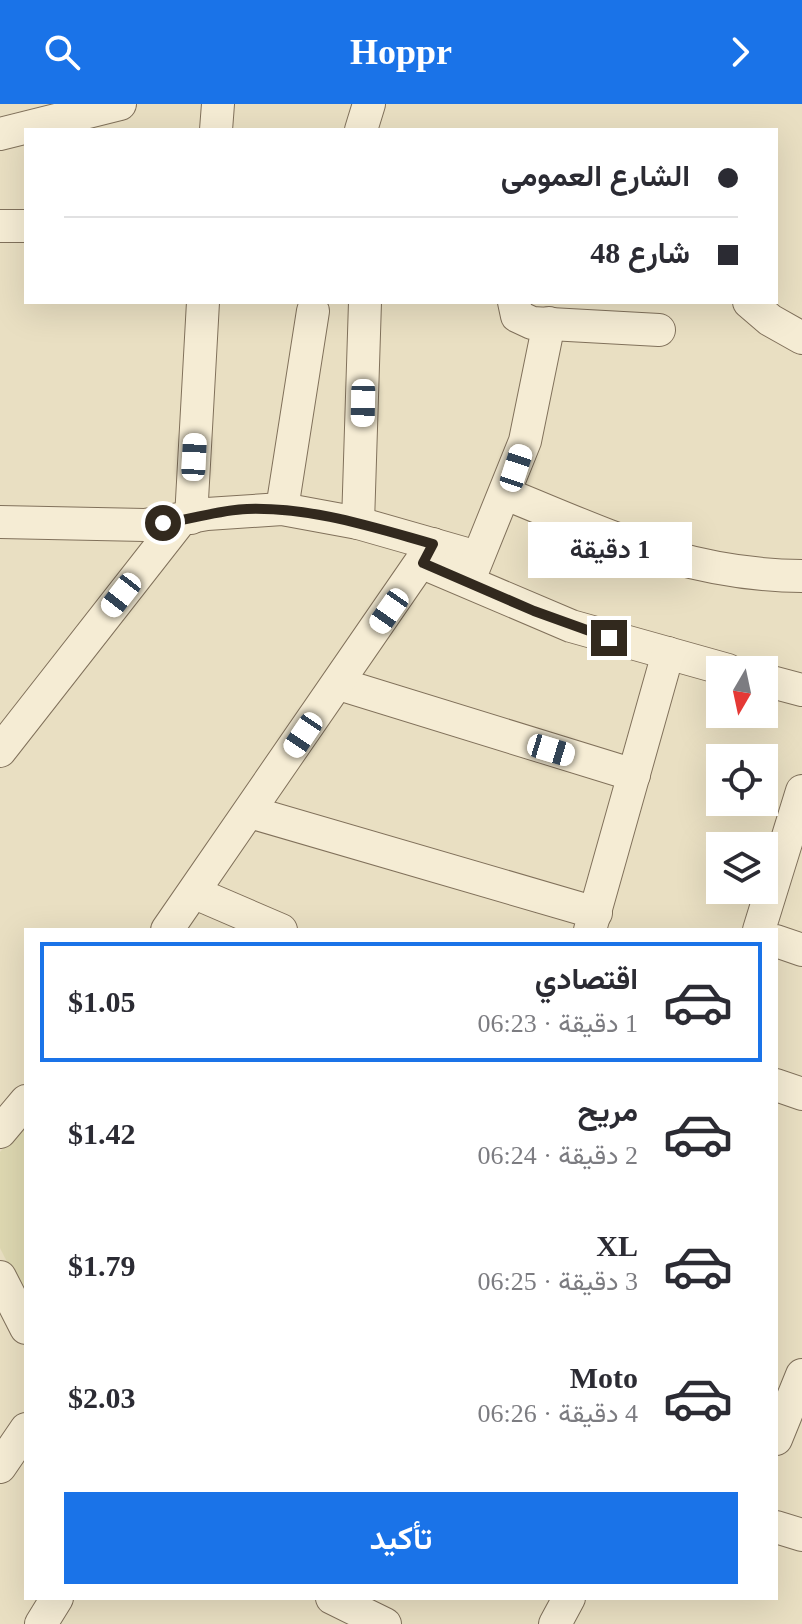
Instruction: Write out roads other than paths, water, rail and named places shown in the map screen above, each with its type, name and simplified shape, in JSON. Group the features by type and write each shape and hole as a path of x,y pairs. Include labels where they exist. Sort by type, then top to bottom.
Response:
{"street":[{"path":"0,134 120,104"},
{"path":"216,128 218,104"},
{"path":"362,128 369,104"},
{"path":"0,226 24,226"},
{"path":"0,751 185,520 203,304"},
{"path":"358,523 365,304"},
{"path":"514,304 517,316 524,321 659,330"},
{"path":"751,304 770,320 802,338"},
{"path":"282,509 313,311"},
{"path":"473,570 525,441 549,323"},
{"path":"506,494 673,560 730,572 802,576"},
{"path":"0,522 111,527 185,520 244,509 282,509 358,523 473,570 571,626 706,664"},
{"path":"169,928 428,554"},
{"path":"250,812 593,921 668,653"},
{"path":"339,684 634,775"},
{"path":"778,684 802,690"},
{"path":"760,928 792,861 802,791"},
{"path":"195,893 276,928"},
{"path":"778,942 802,950"},
{"path":"778,1086 802,1094"},
{"path":"0,1132 24,1103"},
{"path":"0,1277 24,1324"},
{"path":"778,1434 802,1375"},
{"path":"0,1467 24,1432"},
{"path":"778,1528 802,1535"},
{"path":"41,1624 56,1600"},
{"path":"555,1624 568,1600"},
{"path":"344,1601 385,1624"}]}
